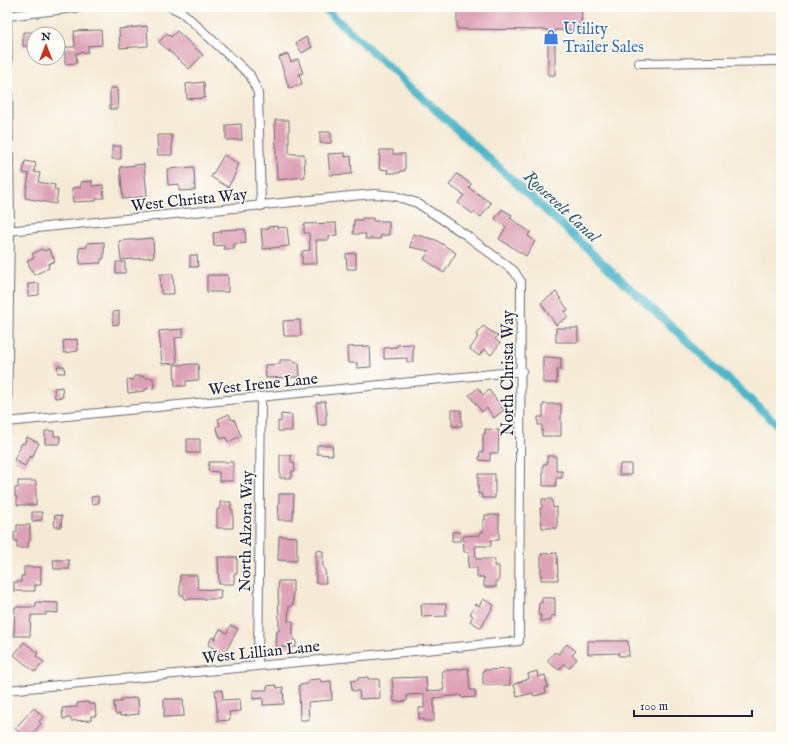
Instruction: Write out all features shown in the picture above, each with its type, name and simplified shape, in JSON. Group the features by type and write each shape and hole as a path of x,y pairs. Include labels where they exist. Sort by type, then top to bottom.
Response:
{"street":[{"path":"7,422 7,16 83,7"},
{"path":"171,7 183,13 250,75 254,83 258,93 261,206"},
{"path":"639,63 781,60"},
{"name":"West Christa Way","path":"8,231 374,194"},
{"name":"North Christa Way","path":"374,194 395,196 417,203 466,235 514,271 522,282 519,641"},
{"name":"West Irene Lane","path":"7,422 522,371"},
{"name":"North Alzora Way","path":"258,665 261,397"},
{"name":"West Lillian Lane","path":"7,690 519,641"}],"building":[{"name":"Utility Trailer Sales","path":"457,7 582,7 581,30 555,30 555,75 548,75 548,30 457,29"},
{"path":"147,26 148,46 120,48 119,29"},
{"path":"101,30 102,45 88,46 88,52 76,53 77,63 66,64 66,47 75,47 74,31"},
{"path":"177,31 203,55 189,69 159,42 167,33 171,37"},
{"path":"23,32 26,32 26,46 23,46"},
{"path":"306,37 312,47 302,53 296,43"},
{"path":"288,54 291,62 298,59 303,73 299,74 302,84 289,88 279,57"},
{"path":"204,82 205,98 187,99 186,84"},
{"path":"110,88 117,88 118,109 110,109"},
{"path":"275,120 289,120 289,154 304,154 305,177 277,180"},
{"path":"241,124 242,140 226,140 226,125"},
{"path":"320,132 331,132 331,143 320,143"},
{"path":"157,135 172,135 172,155 158,155"},
{"path":"112,146 121,146 121,159 112,159"},
{"path":"380,150 393,150 393,154 405,154 405,171 400,171 400,173 387,173 388,170 379,169"},
{"path":"345,153 345,157 351,156 352,174 330,175 328,154"},
{"path":"224,155 239,164 235,170 237,171 228,187 211,177"},
{"path":"25,161 36,163 34,172 40,173 38,182 55,185 54,189 58,190 56,204 25,198 29,174 23,173"},
{"path":"144,164 147,196 123,199 120,167"},
{"path":"194,167 195,190 179,191 179,184 168,185 167,169"},
{"path":"457,174 471,184 469,188 491,203 481,217 474,212 473,214 458,203 464,195 449,185"},
{"path":"92,181 92,186 103,185 104,198 96,198 96,201 73,202 72,188 81,187 81,182"},
{"path":"502,209 512,215 510,218 530,232 528,236 535,241 526,256 499,239 506,227 495,219"},
{"path":"362,218 373,218 373,221 389,221 389,235 381,235 380,239 365,239 366,234 353,234 354,220 362,220"},
{"path":"336,223 337,235 329,236 329,240 316,240 317,264 302,264 302,251 310,250 309,233 304,233 304,224"},
{"path":"277,226 277,228 287,227 289,246 263,249 261,229 268,229 268,227"},
{"path":"245,229 246,243 234,244 234,249 224,249 224,245 214,246 213,233 221,232 221,230"},
{"path":"413,234 436,240 456,253 444,273 424,259 429,251 410,247"},
{"path":"153,238 154,257 121,260 119,241"},
{"path":"104,242 104,258 101,259 101,263 80,264 79,248 87,247 87,243"},
{"path":"42,249 44,251 49,249 55,261 48,264 49,268 34,275 27,261 34,258 32,254"},
{"path":"356,253 356,269 347,269 346,254"},
{"path":"190,255 197,255 198,267 190,267"},
{"path":"116,262 125,262 125,273 116,273"},
{"path":"160,274 173,274 174,294 161,294"},
{"path":"207,275 228,275 228,292 207,292"},
{"path":"39,283 39,295 28,296 28,284"},
{"path":"556,292 568,310 564,312 568,317 556,325 541,303"},
{"path":"119,311 119,324 113,325 113,312"},
{"path":"300,320 301,336 284,336 283,321"},
{"path":"483,326 498,336 495,339 500,343 491,355 484,349 479,356 470,349"},
{"path":"556,328 578,328 578,342 556,342"},
{"path":"183,329 183,337 175,338 177,363 162,364 159,331"},
{"path":"77,339 78,351 64,353 63,341"},
{"path":"413,344 413,362 407,362 407,358 384,359 384,348"},
{"path":"370,346 371,367 357,368 357,363 348,363 347,347"},
{"path":"543,357 561,358 561,370 557,370 557,383 543,383"},
{"path":"280,360 294,360 294,363 299,363 300,377 266,378 265,365 280,364"},
{"path":"198,364 199,380 186,381 186,386 175,386 174,365"},
{"path":"57,366 64,366 65,373 58,373"},
{"path":"134,376 153,378 154,388 145,389 145,391 128,393 127,380 134,379"},
{"path":"62,387 63,397 55,398 54,388"},
{"path":"478,388 483,395 489,390 504,410 494,418 487,408 482,412 469,395"},
{"path":"325,401 327,415 326,425 318,425 316,403"},
{"path":"543,404 561,404 561,436 542,436 542,425 538,425 538,417 543,417"},
{"path":"452,410 461,410 462,426 452,426"},
{"path":"229,414 232,420 234,419 241,436 228,442 226,437 221,439 216,427 220,425 218,419"},
{"path":"281,414 292,415 292,431 278,431 278,421 281,422"},
{"path":"485,429 499,430 498,453 490,453 490,461 479,460 480,452 483,452 483,434 485,434"},
{"path":"45,431 54,431 54,436 60,436 60,444 45,444"},
{"path":"27,437 39,443 32,458 30,456 25,466 14,460 22,443 24,444"},
{"path":"187,439 200,439 200,453 187,453"},
{"path":"317,445 332,445 333,455 317,454"},
{"path":"280,455 291,455 291,462 294,462 295,471 292,471 292,478 280,478"},
{"path":"547,456 556,456 556,471 562,471 562,478 556,478 556,486 543,486 543,464 547,464"},
{"path":"209,462 233,462 233,481 219,481 219,472 208,471"},
{"path":"620,464 631,464 631,475 619,475"},
{"path":"478,474 495,474 495,498 482,498 482,494 478,494"},
{"path":"18,481 36,481 36,505 17,505 15,488 18,488"},
{"path":"279,494 294,494 293,520 278,520"},
{"path":"98,496 99,503 92,504 91,497"},
{"path":"542,499 552,499 553,508 557,507 557,528 542,528 540,508 542,508"},
{"path":"220,502 231,502 231,510 233,510 233,528 217,528 217,509 220,509"},
{"path":"32,512 42,512 42,520 32,521"},
{"path":"55,515 62,516 61,527 54,527"},
{"path":"485,515 499,515 499,540 491,540 491,546 475,546 476,559 495,559 494,566 499,566 499,581 496,581 496,587 484,587 484,577 477,577 477,568 468,568 469,552 464,552 463,536 480,535 480,532 483,532 483,520 485,520"},
{"path":"17,525 30,525 30,542 28,542 28,548 17,548 17,541 14,541 14,532 17,532"},
{"path":"452,532 460,532 460,541 452,541"},
{"path":"279,536 297,537 297,561 278,560"},
{"path":"316,550 323,551 323,569 325,569 326,583 316,583"},
{"path":"557,553 558,580 541,580 541,554"},
{"path":"218,557 237,557 237,574 234,574 234,584 219,584"},
{"path":"53,560 69,560 69,569 54,569"},
{"path":"24,567 41,567 41,585 35,585 35,591 14,591 14,582 21,582 21,576 24,576"},
{"path":"180,575 197,575 198,589 221,590 220,599 184,599 184,595 180,595"},
{"path":"278,581 293,581 293,606 289,606 288,621 293,621 293,640 296,640 296,647 276,647 277,631 279,631"},
{"path":"542,598 555,598 555,616 551,616 551,621 540,621 541,615 538,615 539,603 542,603"},
{"path":"483,599 494,605 481,628 470,621 473,616 470,614 476,604 479,606"},
{"path":"36,602 58,603 58,613 46,612 46,615 31,615 30,636 14,636 15,607 36,607"},
{"path":"421,604 446,604 446,616 422,617"},
{"path":"231,625 238,629 224,654 208,645 212,637 215,639 220,629 227,633"},
{"path":"588,641 628,641 629,656 619,656 619,653 588,654"},
{"path":"24,642 38,653 36,656 44,662 35,672 14,655"},
{"path":"567,644 576,651 572,655 577,659 569,668 564,664 559,670 547,661 555,652 558,654"},
{"path":"468,668 470,690 475,690 476,697 462,698 461,695 434,698 434,721 424,721 424,719 419,719 419,708 424,708 424,694 407,695 407,701 394,702 392,678 426,677 427,691 444,690 442,671"},
{"path":"510,669 510,685 483,685 483,670"},
{"path":"537,671 538,677 545,675 548,687 545,688 546,693 534,696 533,693 517,697 514,684 529,679 528,674"},
{"path":"368,677 368,679 379,679 380,698 360,699 359,691 352,691 351,681 358,680 358,678"},
{"path":"320,679 321,682 331,681 332,700 308,702 309,720 300,720 299,685 308,684 308,680"},
{"path":"276,685 277,688 283,687 284,704 263,705 263,698 253,699 253,690 267,690 267,686"},
{"path":"215,690 222,690 223,700 240,699 241,711 229,712 230,720 218,721"},
{"path":"138,698 139,714 120,716 120,714 115,714 114,702 121,702 121,699"},
{"path":"164,699 183,699 184,716 164,717"},
{"path":"88,702 88,704 95,704 96,716 91,716 91,720 71,721 71,718 63,719 62,708 77,707 77,703"},
{"path":"34,708 43,717 39,722 41,724 29,737 24,737 15,728"}],"waterway":[{"name":"Roosevelt Canal","path":"323,7 781,428"}],"place":[{"name":"Utility Trailer Sales","path":"551,37"}]}
